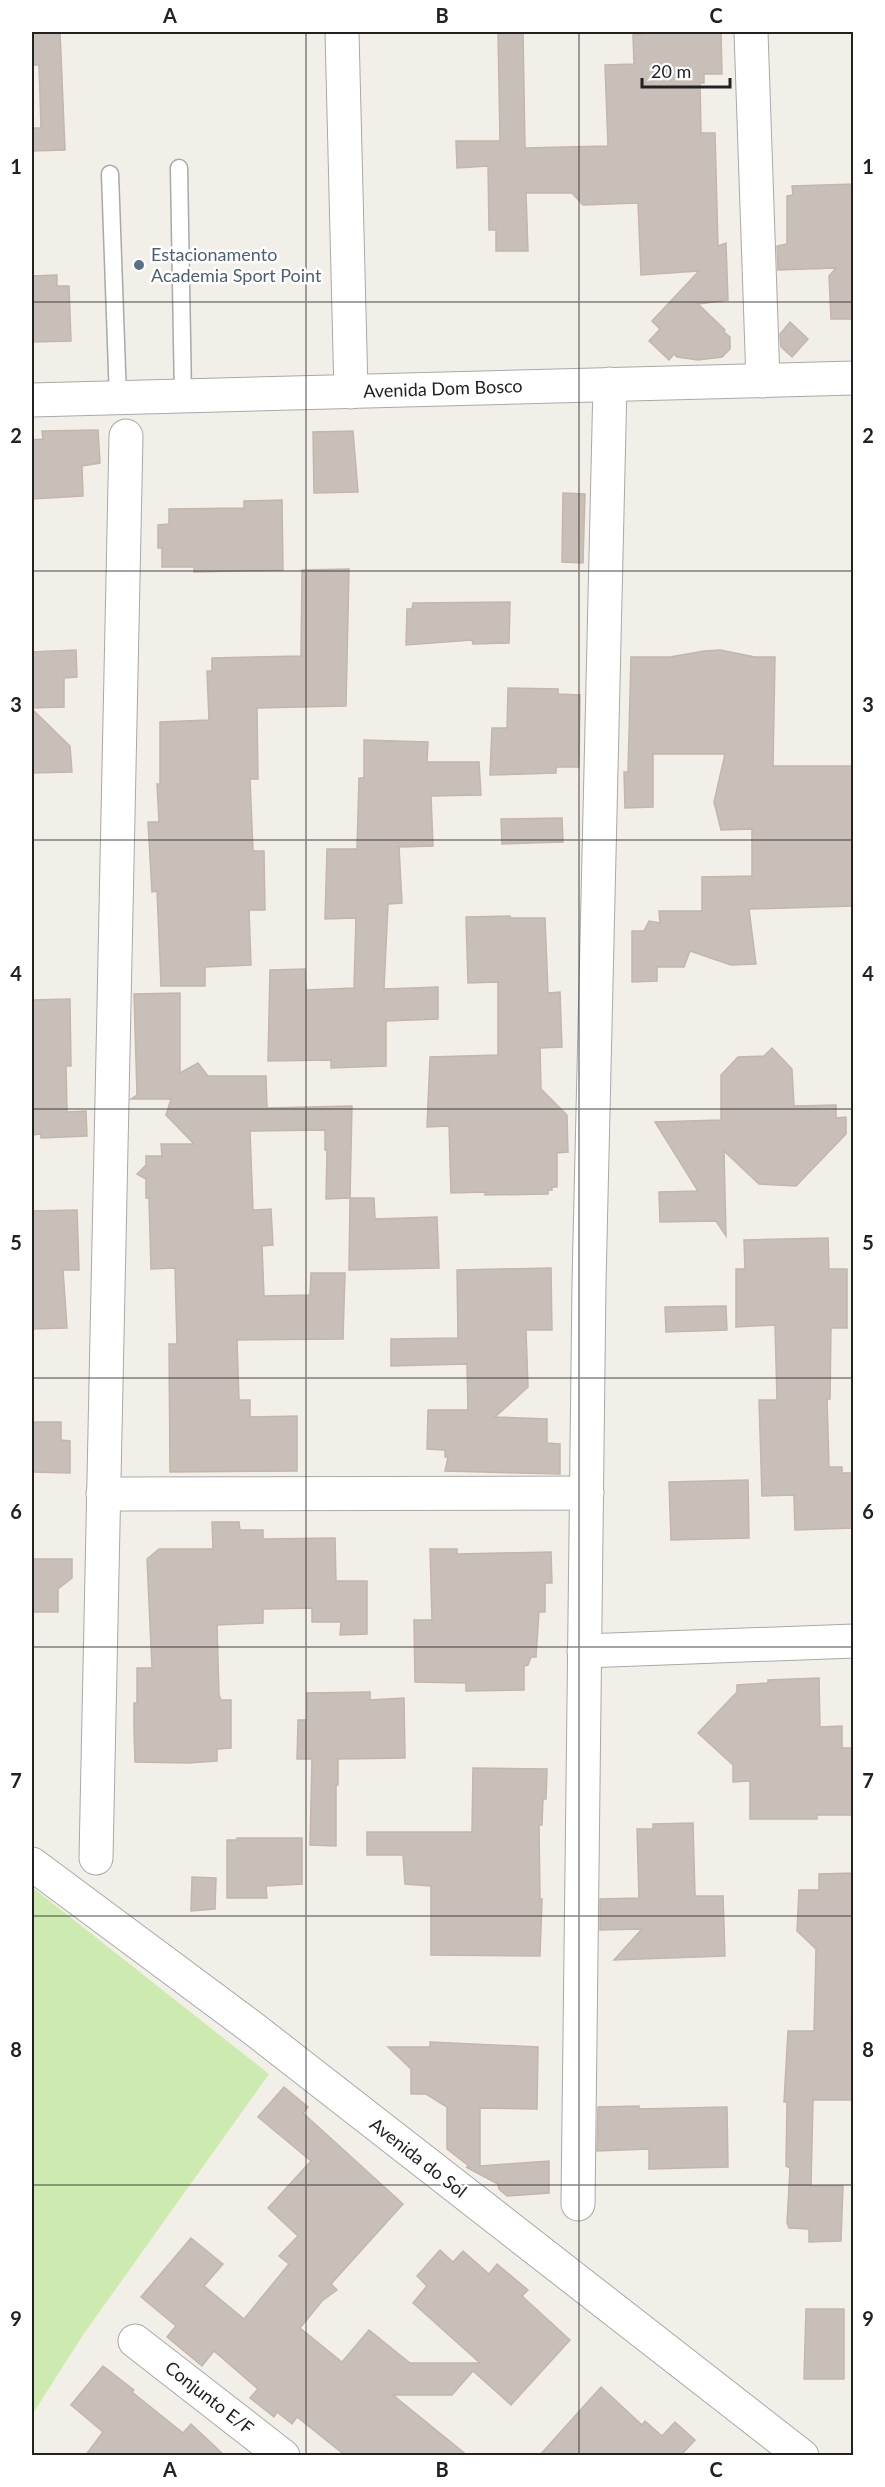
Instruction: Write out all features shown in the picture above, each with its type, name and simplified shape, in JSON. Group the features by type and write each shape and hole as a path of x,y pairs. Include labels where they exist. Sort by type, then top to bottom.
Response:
{"street":[{"path":"342,32 351,392"},
{"path":"752,32 764,381"},
{"name":"Avenida Dom Bosco","path":"32,400 854,378"},
{"path":"578,2204 590,1260 610,384"},
{"path":"96,1858 126,436"},
{"path":"103,1494 587,1493"},
{"path":"584,1651 854,1641"},
{"name":"Avenida do Sol","path":"32,1864 250,2026 802,2456"},
{"name":"Conjunto E/F","path":"135,2341 283,2456"}],"lane":[{"path":"178,168 183,397"},
{"path":"110,174 118,399"}],"green space":[{"path":"32,1887 269,2074 83,2335 32,2415"}],"building":[{"path":"32,32 60,32 65,150 32,151 32,128 41,128 39,65 32,65"},
{"path":"498,32 523,32 525,148 608,146 605,65 634,64 633,35 644,34 644,32 721,32 722,74 704,74 704,83 700,83 701,133 715,133 718,246 726,243 728,300 698,304 730,337 730,349 722,357 698,360 677,357 674,354 669,360 649,341 660,329 652,321 699,271 641,275 638,203 583,205 572,193 526,193 528,251 496,251 496,230 489,230 488,166 457,168 456,141 500,141"},
{"path":"854,184 854,319 831,319 829,276 836,268 778,270 777,246 787,244 787,196 793,195 792,186"},
{"path":"57,275 57,286 69,286 71,341 32,342 32,276"},
{"path":"790,322 808,339 792,357 781,347 780,334"},
{"path":"98,430 100,463 82,466 83,496 32,499 32,440 43,439 42,431"},
{"path":"353,431 358,492 314,493 313,432"},
{"path":"563,493 585,494 583,563 562,562"},
{"path":"282,500 283,570 194,572 194,567 162,567 162,548 158,548 158,525 169,524 169,509 244,508 244,501"},
{"path":"349,569 346,706 257,708 258,779 250,779 253,851 264,851 265,910 249,910 251,965 205,967 205,986 161,986 157,891 152,892 148,822 159,822 157,784 160,784 160,722 209,720 207,671 212,671 212,658 301,656 302,570"},
{"path":"510,602 509,643 473,644 472,640 406,645 407,609 412,609 413,603"},
{"path":"76,650 77,677 64,678 64,707 32,708 32,652"},
{"path":"720,650 755,657 775,657 773,766 854,766 854,906 749,909 756,964 731,965 690,951 684,967 657,967 657,981 632,982 632,931 644,931 649,921 660,923 659,911 702,911 702,877 752,876 752,829 721,830 714,802 725,754 653,754 653,807 625,808 624,772 628,772 631,657 670,657"},
{"path":"508,688 558,689 558,694 580,695 579,767 556,767 556,773 490,775 492,728 507,728"},
{"path":"32,709 70,746 72,772 32,773"},
{"path":"364,740 428,742 427,762 479,762 481,795 431,796 433,846 399,847 402,903 388,904 384,989 438,987 438,1019 386,1021 386,1066 331,1068 331,1060 268,1061 270,970 305,969 306,990 354,988 356,918 325,919 327,849 357,849 359,778 364,778"},
{"path":"562,818 563,842 502,844 501,819"},
{"path":"510,916 510,918 545,918 548,993 560,992 562,1047 540,1048 541,1089 567,1115 568,1152 557,1153 557,1187 548,1190 548,1194 451,1193 449,1126 427,1127 430,1057 498,1055 498,982 468,983 466,917"},
{"path":"180,993 180,1073 198,1063 208,1076 266,1076 267,1108 352,1106 350,1198 326,1199 325,1130 250,1131 253,1210 271,1209 273,1245 262,1246 264,1296 310,1295 311,1273 345,1273 343,1339 237,1340 239,1400 250,1400 250,1417 297,1416 297,1471 170,1472 169,1344 177,1344 175,1268 151,1269 149,1198 146,1198 146,1179 137,1174 146,1165 146,1156 162,1156 161,1144 194,1144 166,1115 171,1099 131,1099 137,1095 134,994"},
{"path":"70,999 71,1066 66,1066 67,1112 86,1111 87,1136 41,1138 41,1134 32,1135 32,1000"},
{"path":"772,1048 792,1069 794,1106 836,1105 836,1118 846,1117 846,1134 796,1186 759,1184 724,1151 726,1236 716,1221 660,1222 659,1192 698,1191 655,1122 721,1120 721,1075 738,1057 764,1056"},
{"path":"350,1198 374,1198 375,1219 437,1217 439,1268 349,1270"},
{"path":"77,1210 79,1270 63,1270 67,1328 32,1329 32,1211"},
{"path":"828,1238 829,1269 847,1269 847,1328 831,1328 830,1399 827,1399 829,1467 842,1467 842,1473 854,1473 854,1528 795,1530 794,1495 762,1496 759,1400 777,1400 775,1325 736,1327 736,1269 745,1269 744,1240"},
{"path":"551,1268 552,1330 526,1330 528,1387 495,1417 547,1419 547,1443 560,1444 560,1474 445,1471 448,1457 445,1457 445,1450 427,1449 428,1410 468,1410 467,1364 391,1366 391,1339 458,1338 457,1270"},
{"path":"726,1306 727,1330 666,1332 665,1307"},
{"path":"32,1422 61,1422 61,1440 70,1441 70,1473 32,1472"},
{"path":"748,1480 749,1538 671,1540 669,1482"},
{"path":"212,1522 239,1522 240,1530 263,1530 263,1539 335,1538 336,1581 367,1581 367,1634 340,1635 341,1622 312,1622 312,1608 263,1609 263,1623 217,1625 219,1695 221,1700 231,1700 231,1748 217,1749 217,1761 135,1762 134,1703 137,1703 137,1668 152,1668 147,1559 159,1549 213,1549"},
{"path":"430,1549 457,1549 457,1554 551,1552 552,1583 545,1583 545,1612 539,1612 536,1657 531,1657 528,1665 524,1666 524,1690 466,1691 466,1683 415,1682 414,1620 432,1620"},
{"path":"32,1559 72,1559 72,1578 58,1589 58,1612 32,1612"},
{"path":"819,1678 820,1727 842,1726 842,1748 854,1748 854,1815 817,1815 817,1819 750,1819 750,1781 733,1782 733,1765 698,1733 737,1692 737,1685 768,1683 768,1680"},
{"path":"370,1692 370,1700 404,1698 405,1758 338,1759 336,1846 310,1845 312,1759 297,1759 298,1720 307,1720 307,1693"},
{"path":"473,1768 547,1769 546,1799 543,1799 542,1825 539,1825 540,1899 542,1899 540,1956 431,1955 431,1886 405,1884 403,1855 367,1855 367,1832 472,1832"},
{"path":"693,1823 695,1896 723,1896 725,1956 614,1960 642,1929 600,1930 600,1899 639,1898 637,1829 653,1829 653,1824"},
{"path":"237,1838 302,1838 302,1884 266,1886 267,1898 227,1898 227,1840 237,1840"},
{"path":"854,1873 851,2034 854,2034 854,2100 813,2100 811,2186 843,2186 841,2241 809,2242 809,2229 789,2228 787,2223 790,2168 786,2166 787,2102 784,2102 788,2031 814,2031 816,1949 797,1931 799,1890 819,1890 819,1874"},
{"path":"192,1877 216,1878 215,1909 191,1911"},
{"path":"430,2042 538,2047 537,2109 480,2108 480,2166 549,2161 549,2193 507,2196 499,2189 498,2184 466,2167 470,2167 447,2149 447,2107 426,2094 411,2094 411,2069 388,2047 430,2047"},
{"path":"284,2087 308,2107 303,2113 403,2204 331,2284 337,2290 322,2301 300,2328 342,2362 369,2330 410,2363 480,2363 413,2303 427,2286 417,2276 440,2250 453,2262 463,2251 489,2274 497,2264 528,2290 522,2296 570,2340 511,2405 473,2371 452,2395 393,2395 468,2456 346,2456 297,2417 292,2424 277,2412 274,2417 250,2398 258,2389 214,2351 202,2366 167,2337 176,2326 141,2297 191,2238 223,2264 204,2286 244,2319 289,2264 279,2256 298,2236 268,2208 311,2161 258,2117"},
{"path":"639,2106 639,2109 727,2107 728,2167 649,2169 649,2149 597,2151 598,2107"},
{"path":"806,2309 844,2309 844,2379 804,2379"},
{"path":"103,2366 183,2433 191,2424 225,2456 85,2456 103,2432 71,2405"},
{"path":"601,2387 642,2425 645,2421 662,2436 675,2422 695,2440 682,2454 684,2456 539,2456"}],"place":[{"name":"Estacionamento Academia Sport Point","path":"139,265"}]}
